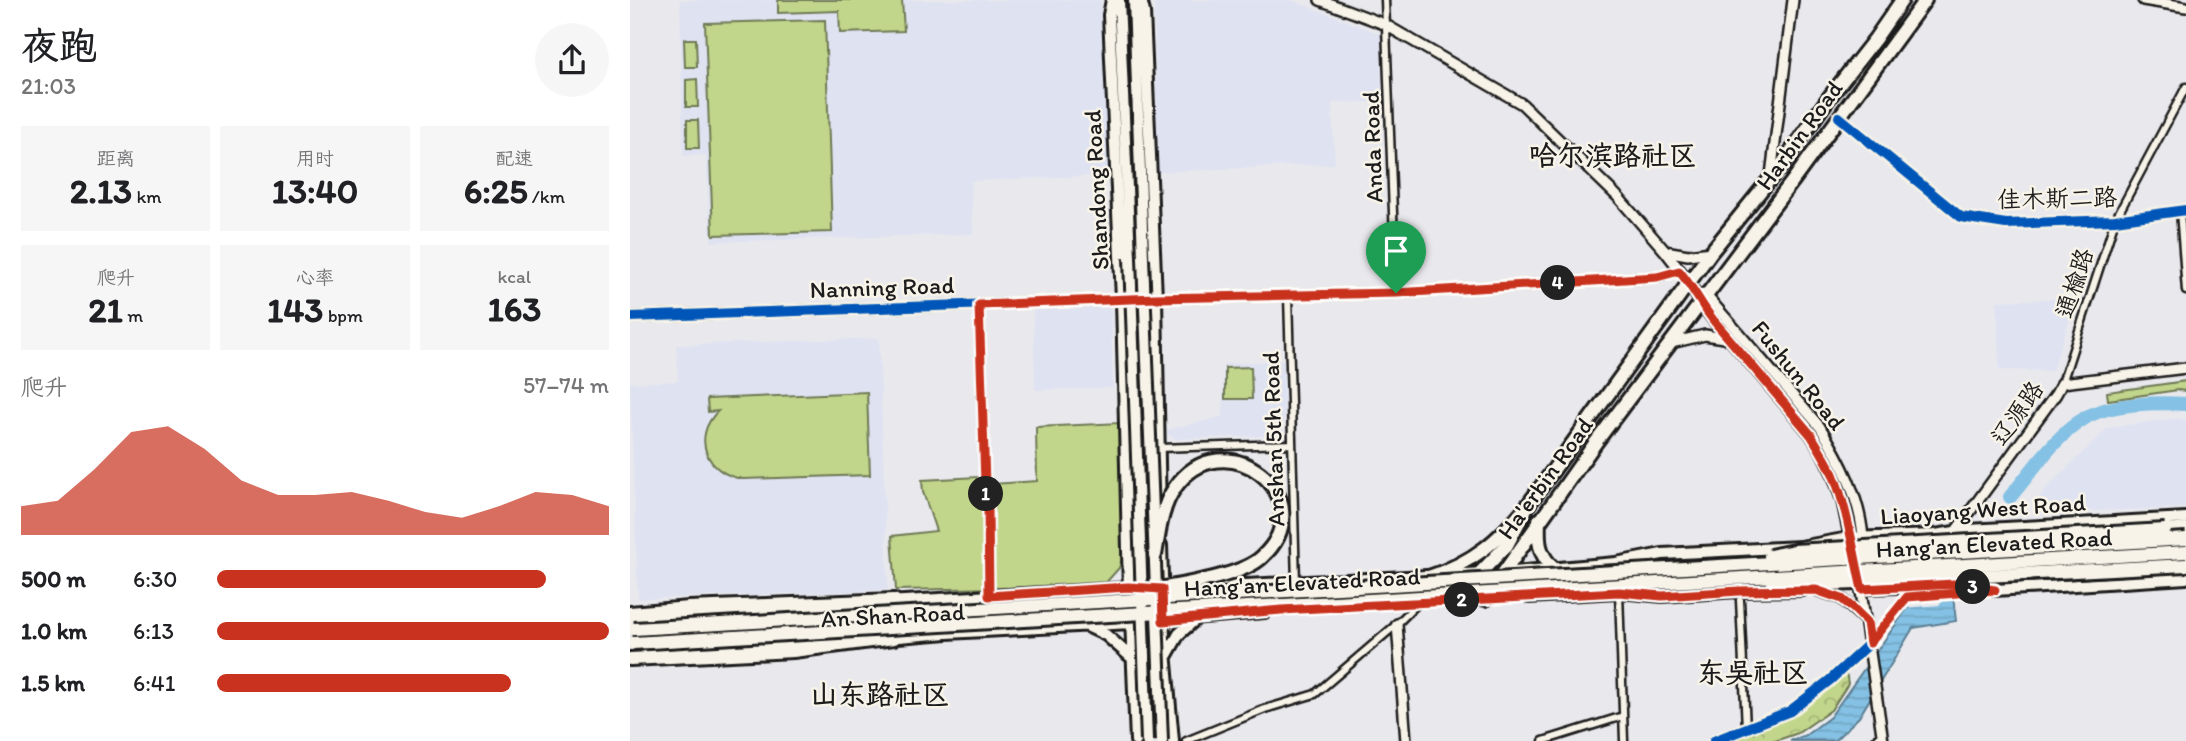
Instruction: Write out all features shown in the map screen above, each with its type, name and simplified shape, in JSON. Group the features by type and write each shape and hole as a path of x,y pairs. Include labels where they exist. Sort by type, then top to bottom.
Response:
{"highway":[{"name":"Harbin Road","path":"1711,252 1771,177 1902,0"},
{"name":"Harbin Road","path":"1703,299 1924,0"},
{"name":"Ha'erbin Road","path":"1429,577 1450,570 1481,553 1506,532 1711,252"},
{"name":"Ha'erbin Road","path":"1485,599 1539,520 1703,299"},
{"path":"1107,595 1215,577 1261,559 1276,540 1283,517 1282,503 1274,487 1259,471 1239,461 1215,459 1190,470 1174,489 1163,511 1155,555"},
{"name":"Ha'erbin Road","path":"1479,574 1507,545 1528,505"},
{"path":"1539,520 1538,546 1554,569"},
{"path":"1721,565 1794,551 2186,529"},
{"name":"Hang'an Elevated Road","path":"630,629 1107,595 2186,539"},
{"name":"Hang'an Elevated Road","path":"630,645 2186,552"},
{"path":"1723,579 1801,585 2186,565"},
{"path":"1479,574 1479,587 1485,599"},
{"path":"630,613 688,608 894,600"},
{"path":"630,659 793,651 894,638"}],"main road":[{"name":"Shandong Road","path":"1112,0 1109,15 1122,299 1128,587 1136,741"},
{"name":"Shandong Road","path":"1119,0 1147,741"},
{"name":"Shandong Road","path":"1134,0 1162,741"},
{"path":"1141,0 1145,26 1156,298 1163,621 1173,741"},
{"name":"Liaoyang West Road","path":"1616,563 1662,554 1800,547 1849,538 1935,535 1968,530 2186,518"},
{"name":"An Shan Road","path":"630,622 852,609 894,600 1107,595 1128,587 1162,589 1429,577 1616,563"},
{"path":"1107,595 1128,572"},
{"path":"1619,592 1662,596 1739,591 1995,590 2186,578"},
{"name":"An Shan Road","path":"630,645 748,645 894,638 1163,621 1281,610 1619,592"},
{"path":"1166,658 1172,643 1196,618"},
{"path":"1086,626 1106,635 1132,658"}],"street":[{"name":"Fushun Road","path":"1320,0 1384,24 1522,104 1618,197 1703,299 1820,427 1844,469 1853,494 1863,538 1862,589"},
{"name":"Anda Road","path":"1385,0 1396,293"},
{"path":"1771,177 1793,0"},
{"path":"2143,0 2186,7"},
{"name":"通榆路","path":"2062,383 2115,220 2186,87"},
{"name":"佳木斯二路","path":"1839,117 1961,216 2006,223 2115,220 2183,211"},
{"path":"2183,211 2186,292"},
{"path":"1665,251 1688,255 1711,252"},
{"name":"Nanning Road","path":"630,317 1122,299 1396,293 1657,277 1679,271"},
{"name":"Anshan 5th Road","path":"1287,295 1296,583"},
{"name":"Fushun Road","path":"1703,299 1730,339 1811,435 1832,473 1842,501 1862,589 1883,738"},
{"path":"979,305 989,596"},
{"path":"1671,343 1705,335 1730,339"},
{"name":"辽源路","path":"1955,532 2062,383 2186,368"},
{"path":"1158,448 1292,444"},
{"path":"1816,590 1842,599 1867,622"},
{"path":"1714,741 1790,710 1830,680 1870,643 1908,591"},
{"path":"1619,592 1624,741"},
{"path":"1740,600 1746,728"},
{"path":"1186,741 1265,709 1315,694 1419,602"},
{"path":"1397,624 1406,741"},
{"path":"1543,741 1623,716"},
{"path":"1873,741 1883,738"}],"shaded area":[{"path":"680,0 1101,0 1110,175 971,181 973,234 711,242 706,155 683,156"},
{"path":"1154,0 1291,0 1381,34 1382,102 1332,103 1335,164 1158,172"},
{"path":"2077,298 2052,371 1999,370 1997,301"},
{"path":"1111,307 1113,388 1035,390 1033,309"},
{"path":"879,338 888,590 638,599 630,383 678,381 676,345"},
{"path":"1284,360 1284,435 1176,439 1167,434 1166,430 1223,414 1223,364"},
{"path":"2176,418 2186,420 2186,508 2067,512 2035,516 2034,506 2046,488 2108,428"}],"green space":[{"path":"778,0 902,0 904,31 840,33 839,11 778,13"},
{"path":"825,20 832,232 713,235 705,23"},
{"path":"684,39 696,39 697,67 685,67"},
{"path":"697,79 698,107 686,107 686,80"},
{"path":"687,120 698,120 699,148 687,148"},
{"path":"1251,367 1252,399 1225,399 1225,368"},
{"path":"2186,381 2186,391 2108,400 2107,392"},
{"path":"867,392 870,475 743,479 720,470 706,453 705,432 718,411 708,412 707,399"},
{"path":"1121,423 1123,555 1119,568 1103,586 896,590 892,536 936,531 923,492 922,480 978,477 978,485 1037,481 1036,427"},
{"path":"1846,671 1848,684 1831,710 1798,733 1775,741 1723,741 1795,713"}],"water":[{"path":"1953,596 1956,621 1913,628 1859,717 1834,741 1790,741 1806,735 1830,717 1913,600"}],"pier":[{"path":"1949,593 1939,605 1904,608 1911,598"}],"waterway":[{"path":"2010,497 2054,444 2085,418 2120,406 2186,404"}],"cycle path":[{"path":"1839,117 1961,217 2006,224 2115,220 2186,210"},
{"path":"630,317 1156,298 1396,293 1657,277 1679,272"},
{"path":"1714,741 1790,711 1830,680 1870,643 1907,597 1995,590"}],"district":[{"name":"哈尔滨路社区","path":"1613,155"},
{"name":"东吴社区","path":"1753,672"},
{"name":"山东路社区","path":"880,694"}],"route":[{"path":"1679,271 1714,321 1811,435 1821,451 1842,501 1862,589 1954,584 1995,590 1907,597 1870,643 1867,622 1854,609 1842,599 1816,590 1662,596 1619,592 1281,610 1163,621 1162,589 1128,587 989,596 979,305 1396,293 1657,277 1679,271"}]}
